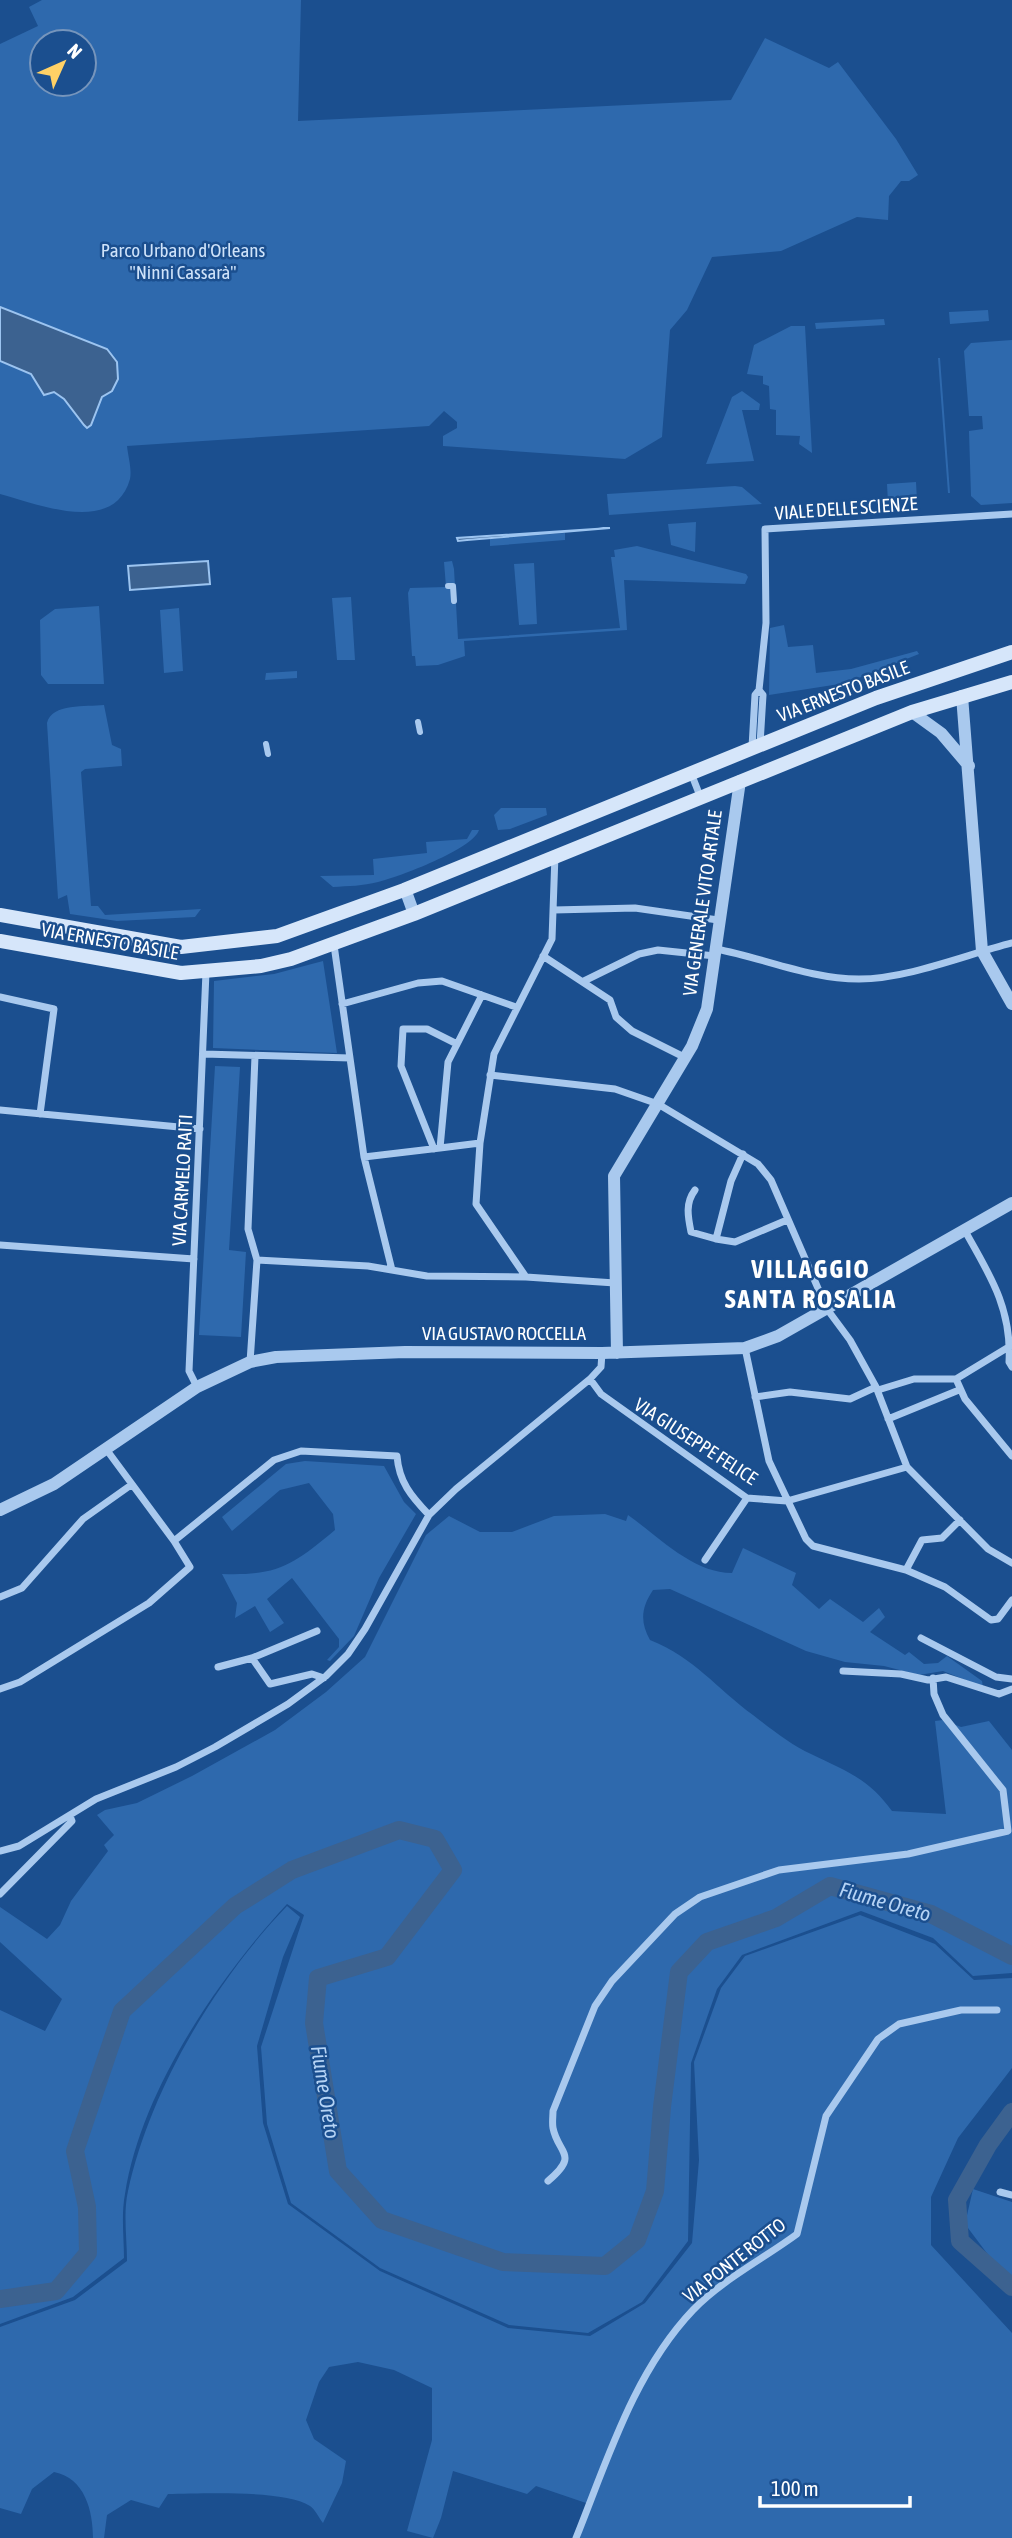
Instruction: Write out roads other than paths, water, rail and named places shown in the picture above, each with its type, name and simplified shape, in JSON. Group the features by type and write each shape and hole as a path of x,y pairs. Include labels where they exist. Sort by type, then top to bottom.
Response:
{"main road":[{"name":"VIA ERNESTO BASILE","path":"0,915 156,945 204,946 277,936 405,889 876,698 1012,652"},
{"name":"VIA ERNESTO BASILE","path":"0,941 152,971 206,972 261,966 334,945 414,914 912,712 1012,682"}],"street":[{"name":"VIALE DELLE SCIENZE","path":"756,746 765,624 765,529 1010,515"},
{"path":"448,586 453,586 454,601"},
{"path":"962,696 982,951 1012,1004"},
{"path":"912,712 941,733 969,766"},
{"path":"418,722 420,732"},
{"path":"266,744 268,754"},
{"path":"690,772 700,796"},
{"name":"VIA GENERALE VITO ARTALE","path":"617,1353 614,1177 684,1057 706,1009 740,780"},
{"path":"526,1277 476,1204 480,1143 494,1054 552,939 555,855"},
{"path":"405,889 414,914"},
{"path":"554,910 635,908 718,920"},
{"path":"584,981 639,954 658,950 715,953 821,975 860,979 899,973 1012,943"},
{"path":"334,945 364,1157 392,1270"},
{"path":"543,956 610,1000 616,1017 632,1031 684,1057"},
{"name":"VIA CARMELO RAITI","path":"197,1387 188,1371 206,972"},
{"path":"342,1004 418,983 442,981 516,1007"},
{"path":"437,1148 448,1062 482,995"},
{"path":"0,997 54,1009 40,1114"},
{"path":"437,1148 401,1066 403,1029 426,1029 457,1044"},
{"path":"204,1054 350,1058"},
{"path":"250,1362 257,1260 248,1228 256,1056"},
{"path":"490,1075 615,1089 658,1104 758,1164 771,1180 827,1309 850,1340 877,1389 907,1467 988,1549 1012,1563"},
{"path":"0,1110 200,1129"},
{"path":"364,1157 480,1143"},
{"path":"716,1239 731,1181 743,1154"},
{"path":"695,1190 690,1197 688,1214 691,1232 735,1242 787,1220"},
{"name":"VIA GUSTAVO ROCCELLA","path":"0,1510 54,1484 197,1387 250,1362 276,1357 405,1352 617,1353 745,1348 778,1336 1012,1203"},
{"path":"965,1231 1009,1311 1012,1345 1009,1362 1012,1367"},
{"path":"0,1245 194,1259"},
{"path":"257,1260 392,1270 427,1276 526,1277 615,1283"},
{"path":"755,1397 790,1392 850,1399 914,1379 956,1379 1012,1345"},
{"path":"745,1348 769,1461 806,1539 813,1546 906,1570 945,1587 991,1620 998,1619 1012,1600"},
{"path":"0,1850 19,1846 96,1799 176,1767 215,1747 288,1704 324,1678 348,1654 365,1629 429,1516 456,1489 590,1379 601,1367 603,1353"},
{"name":"VIA GIUSEPPE FELICE","path":"590,1379 618,1409 747,1498 787,1501 907,1467"},
{"path":"956,1379 959,1390 1012,1456"},
{"path":"888,1419 959,1390"},
{"path":"0,1689 20,1682 149,1603 190,1567 106,1449"},
{"path":"174,1541 274,1460 302,1451 397,1456 399,1476 410,1495 429,1516"},
{"path":"0,1597 22,1588 83,1519 131,1485"},
{"path":"705,1560 747,1498"},
{"path":"906,1570 922,1540 942,1538 960,1520"},
{"path":"218,1667 252,1658 317,1631"},
{"path":"921,1638 996,1677 1012,1679"},
{"path":"252,1658 270,1685 312,1674 324,1678"},
{"path":"843,1671 946,1677 999,1694 1012,1689"},
{"path":"548,2181 559,2171 565,2157 564,2147 552,2129 553,2111 595,2006 612,1981 675,1914 700,1897 779,1870 908,1854 1008,1831 1003,1790 943,1715 934,1693 933,1678"},
{"path":"0,1894 64,1830 72,1821 70,1816"},
{"name":"VIA PONTE ROTTO","path":"576,2538 629,2408 662,2349 693,2310 726,2283 797,2234 827,2116 878,2039 898,2024 961,2010 997,2010"},
{"path":"1000,2192 1012,2194"}],"waterway":[{"name":"Fiume Oreto","path":"0,2299 56,2291 88,2253 87,2207 75,2151 122,2011 235,1906 292,1870 399,1830 435,1839 453,1870 387,1957 318,1978 314,2023 338,2171 382,2220 503,2262 605,2266 637,2240 655,2191 662,2107 679,1972 707,1942 776,1918 830,1886 931,1914 1012,1956"},
{"name":"Fiume Oreto","path":"1012,2112 988,2145 957,2200 960,2241 1012,2287"}],"district":[{"name":"VILLAGGIO SANTA ROSALIA","path":"811,1284"}],"park label":[{"name":"Parco Urbano d'Orleans \"Ninni Cassarà\"","path":"183,261"}]}
